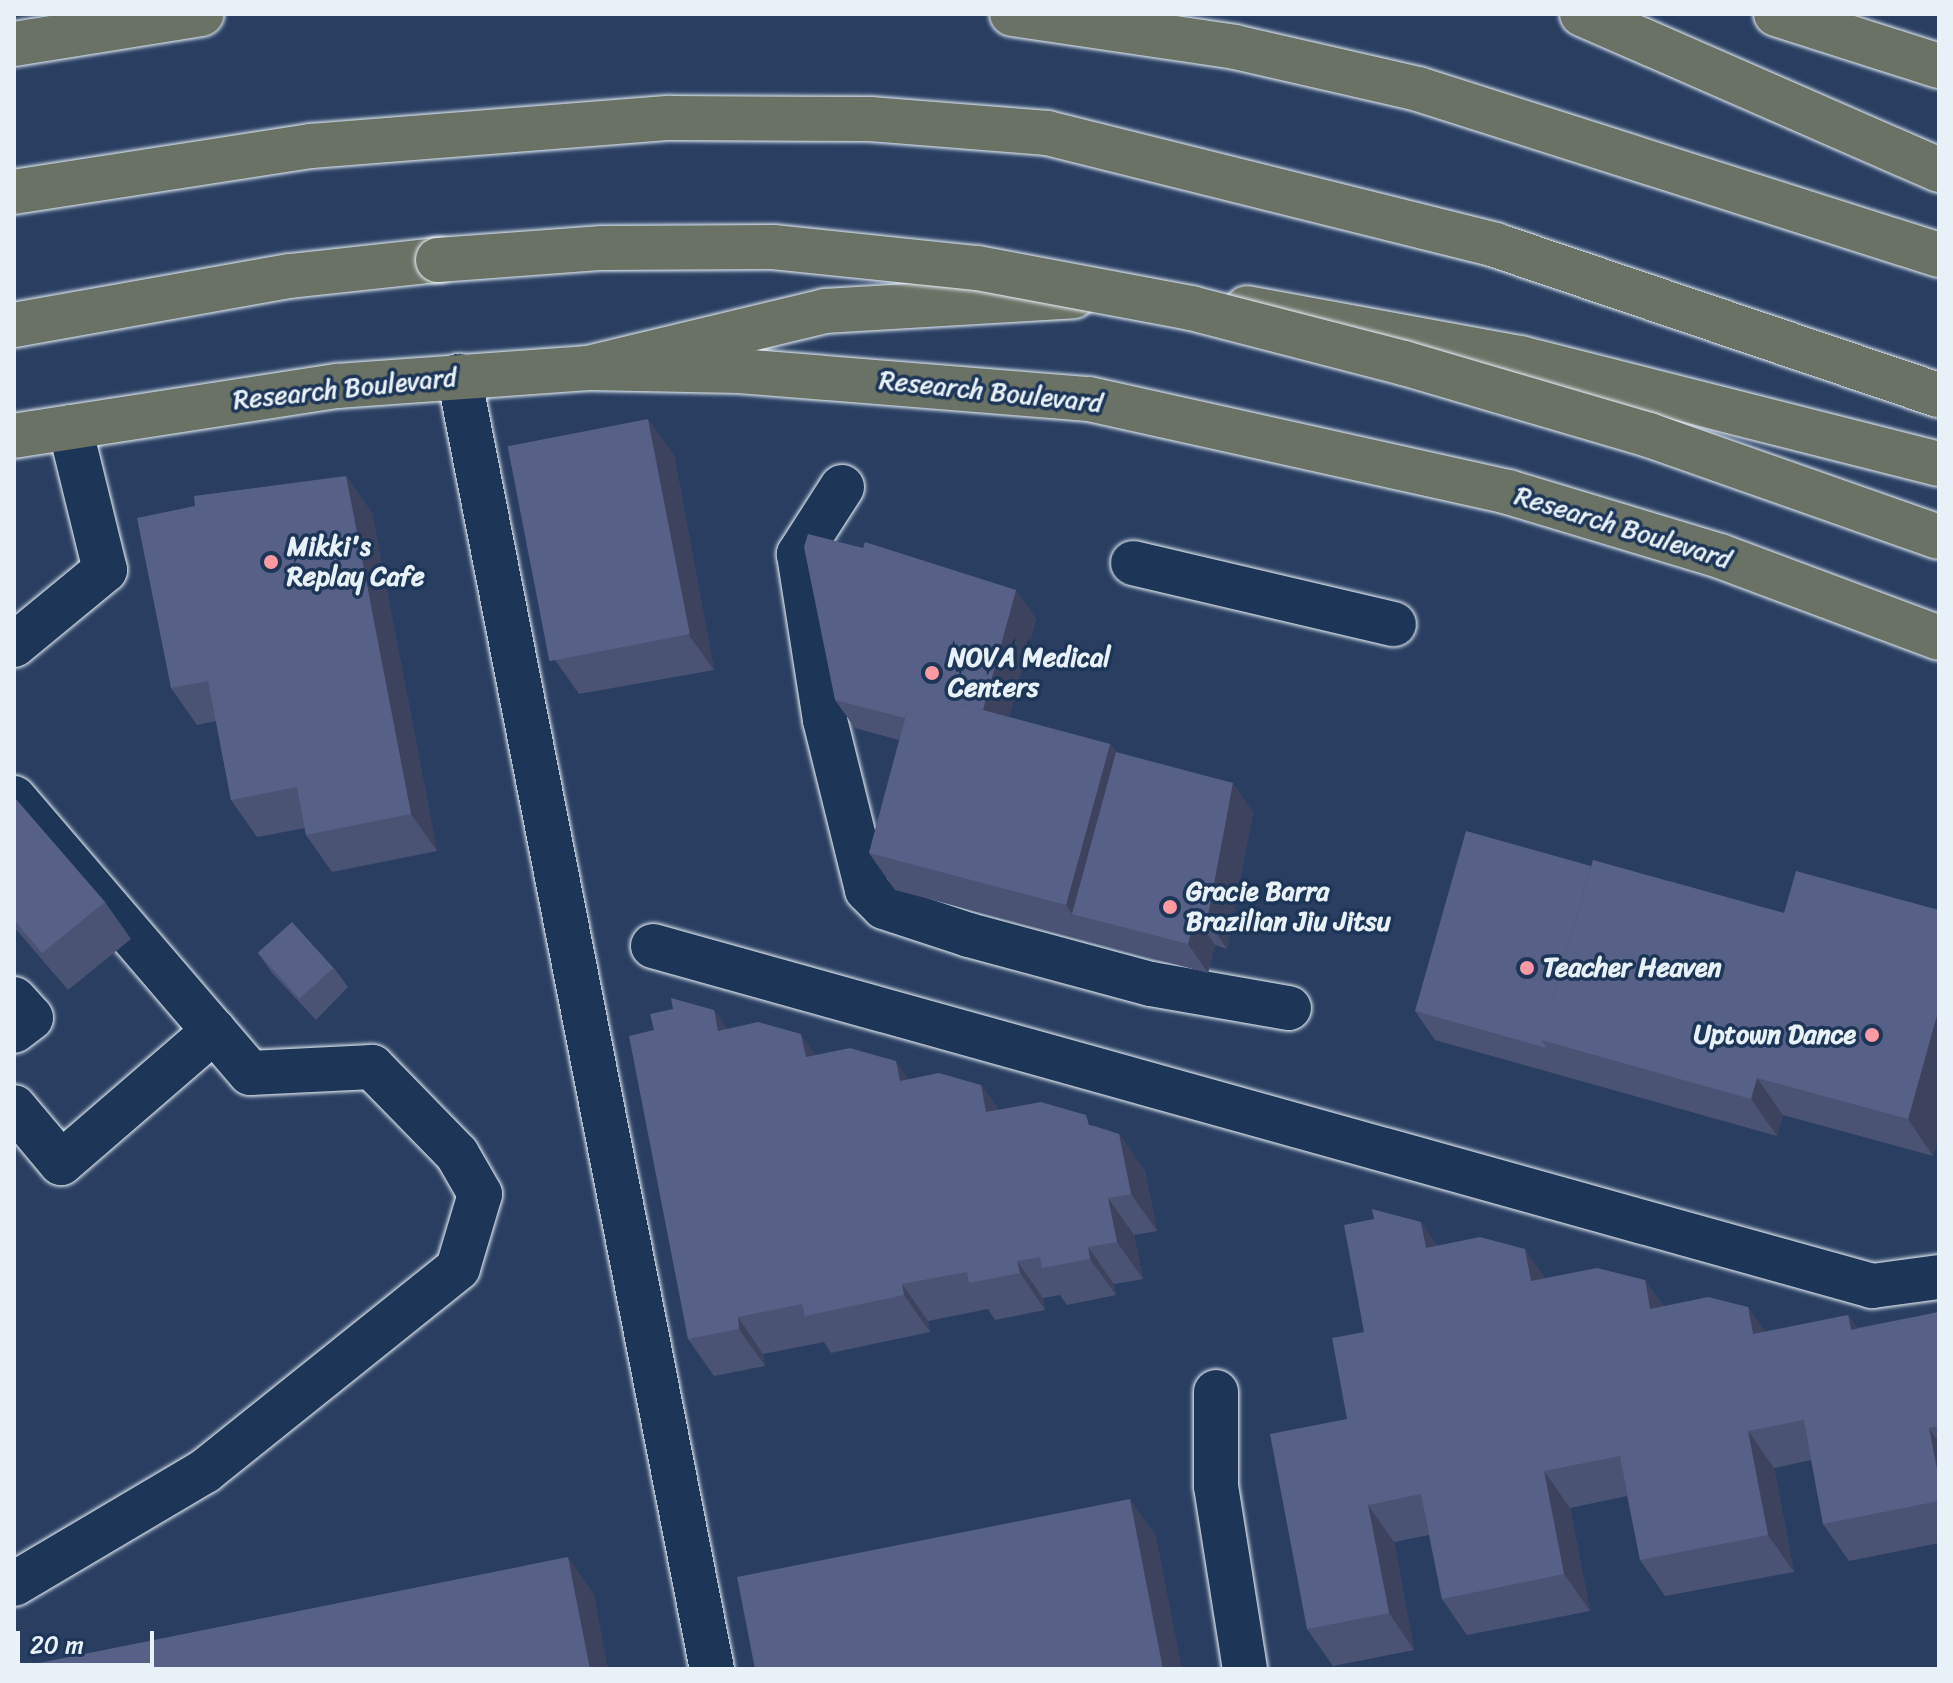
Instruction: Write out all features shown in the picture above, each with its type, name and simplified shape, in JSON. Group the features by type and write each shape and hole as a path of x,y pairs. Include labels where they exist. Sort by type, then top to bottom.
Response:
{"main road":[{"path":"14,44 202,14"},
{"path":"1012,14 1235,47 1418,89 1939,255"},
{"path":"1582,14 1939,170"},
{"path":"1776,14 1939,66"},
{"path":"14,192 311,146 670,118 870,119 1047,133 1495,245 1939,395"},
{"path":"14,325 290,276 438,260 603,248 773,247 1023,276 1191,308 1404,363 1649,435 1939,537"},
{"path":"588,368 825,311 1070,296 1216,304 1332,318 1520,358 1939,464"},
{"name":"Research Boulevard","path":"14,436 459,376 588,368 943,385 1089,399 1219,423 1623,525 1939,638"}],"lane":[{"path":"459,376 712,1669"},
{"path":"14,645 105,570 70,427"},
{"path":"842,487 799,554 825,720 867,890 884,907 969,935 1151,984 1289,1008"},
{"path":"1133,563 1394,624"},
{"path":"14,798 250,1073 372,1067 457,1154 480,1194 458,1268 205,1471 14,1584"},
{"path":"653,946 1872,1286 1939,1277"},
{"path":"14,999 31,1018 14,1031"},
{"path":"14,1107 61,1163 214,1031"},
{"path":"1216,1392 1216,1486 1245,1669"}],"building":[{"path":"648,419 690,634 549,661 508,446"},
{"path":"346,476 411,814 306,835 297,787 231,800 208,681 171,688 137,518 195,506 194,496"},
{"name":"NOVA Medical Centers","path":"808,534 863,548 865,542 1016,590 983,710 949,701 943,721 907,712 905,718 835,700 804,547"},
{"path":"949,701 1110,744 1066,905 869,853 907,712 943,721"},
{"name":"Gracie Barra Brazilian Jiu Jitsu","path":"1116,752 1233,783 1207,920 1195,916 1188,944 1072,914"},
{"path":"14,797 105,902 42,953 14,920"},
{"name":"Teacher Heaven","path":"1466,831 1591,866 1541,1040 1547,1048 1415,1011"},
{"path":"1593,860 1784,913 1796,871 1939,910 1939,1008 1908,1119 1757,1078 1751,1099 1541,1040"},
{"path":"292,922 333,968 299,999 258,953"},
{"path":"671,998 714,1010 718,1031 758,1022 801,1034 806,1057 850,1048 896,1061 900,1081 939,1073 981,1085 986,1112 1041,1102 1086,1115 1089,1125 1119,1134 1131,1194 1108,1198 1117,1242 1088,1247 1090,1259 1042,1268 1040,1257 1017,1261 1020,1273 969,1283 967,1272 902,1284 904,1295 805,1316 802,1304 738,1317 739,1329 688,1339 629,1036 654,1030 650,1014 673,1009"},
{"path":"1372,1209 1421,1222 1426,1248 1480,1237 1525,1249 1531,1281 1597,1268 1645,1280 1650,1309 1708,1297 1748,1307 1753,1334 1848,1315 1851,1330 1939,1312 1939,1426 1929,1428 1939,1480 1939,1501 1823,1524 1804,1420 1748,1431 1768,1535 1640,1560 1620,1456 1544,1471 1564,1574 1442,1599 1421,1494 1368,1505 1389,1613 1307,1629 1270,1434 1347,1419 1332,1338 1364,1332 1344,1225 1374,1219"},
{"path":"1130,1499 1163,1669 755,1669 737,1577"},
{"path":"568,1557 590,1669 14,1669 14,1668"}],"place":[{"name":"Mikki's Replay Cafe","path":"271,562"},
{"name":"NOVA Medical Centers","path":"932,673"},
{"name":"Gracie Barra Brazilian Jiu Jitsu","path":"1170,907"},
{"name":"Teacher Heaven","path":"1527,968"},
{"name":"Uptown Dance","path":"1872,1035"}]}
